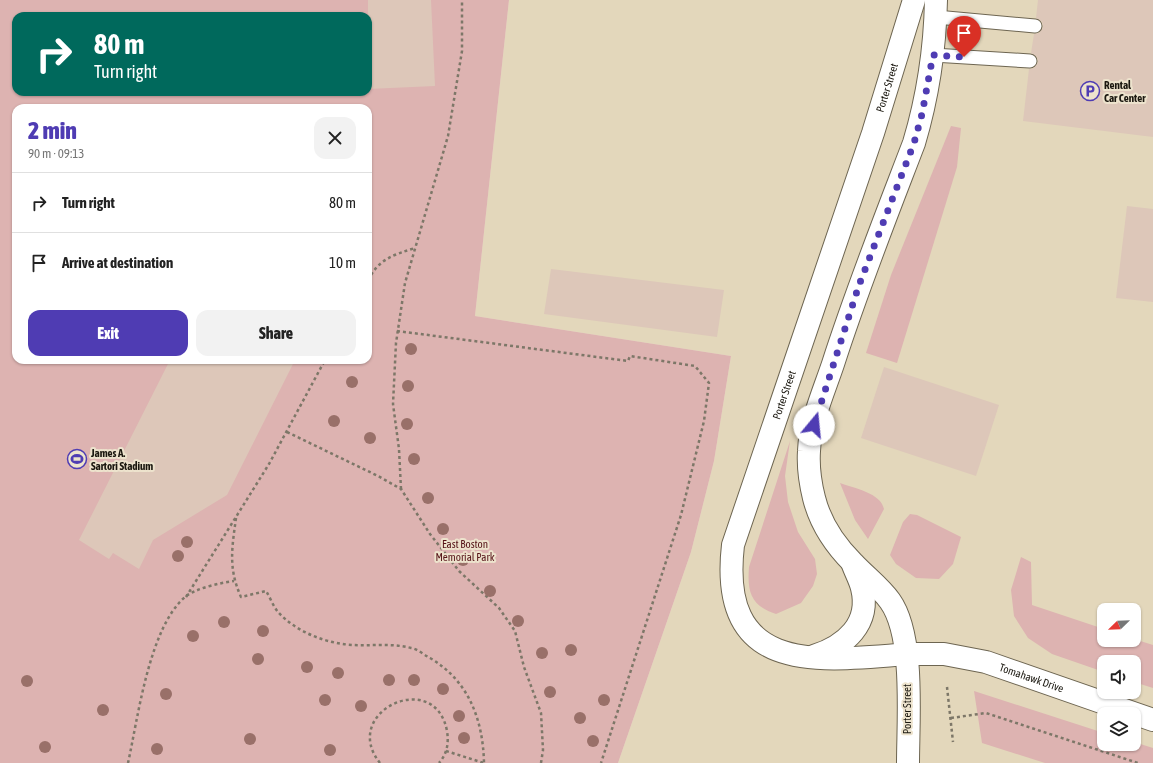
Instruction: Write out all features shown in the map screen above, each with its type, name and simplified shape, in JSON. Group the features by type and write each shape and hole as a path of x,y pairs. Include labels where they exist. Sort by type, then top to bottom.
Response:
{"main road":[{"name":"Porter Street","path":"907,654 842,660 807,658 794,656 765,644 744,624 733,596 730,562 733,545 868,148 914,0"},
{"name":"Porter Street","path":"908,763 907,654 904,633 891,602 852,563 835,543 822,521 811,486 809,450 814,425 859,285 914,143 922,114 933,55 936,8"},
{"path":"807,658 831,651 847,640 857,626 863,608 862,589 852,563"},
{"name":"Tomahawk Drive","path":"907,654 944,654 986,662 1153,720"}],"lane":[{"path":"936,8 1035,26"},
{"path":"933,55 1030,61"}],"path":[{"path":"401,490 399,449 393,404 397,331 405,283 448,136 462,51 462,0"},
{"path":"372,273 390,256 415,248"},
{"path":"397,331 628,361 630,356 695,366 709,383 704,421 681,515 601,763"},
{"path":"128,763 153,654 169,617 186,597 270,464 324,364"},
{"path":"287,432 378,476 401,490 430,534 458,570 499,608 515,631 524,667 541,713 543,750 540,763"},
{"path":"236,518 231,556 234,581 242,597 266,591 277,611 292,624 321,640 353,646 385,644 413,648 435,661 455,677 469,696 478,718 484,740 484,763 446,751"},
{"path":"186,597 217,584 234,581"},
{"path":"947,687 953,742"},
{"path":"378,763 372,745 372,727 378,716 386,707 397,701 409,699 427,704 441,716 446,727 448,739 446,751 439,763"},
{"path":"951,718 986,714 1138,763"}],"shaded area":[{"path":"509,0 1153,0 1153,763 618,763 691,552 714,461 731,356 475,316"}],"green space":[{"name":"East Boston Memorial Park","path":"0,0 509,0 475,316 731,356 714,461 691,552 618,763 0,763"},
{"path":"951,126 961,128 957,167 897,363 866,353 891,275"},
{"path":"790,441 785,476 788,502 798,532 815,559 817,574 813,586 801,603 776,614 761,607 752,597 749,584 749,567"},
{"path":"840,483 866,492 882,503 884,509 868,539 855,520"},
{"path":"910,514 917,515 961,537 953,564 939,579 916,578 896,564 890,555 903,522"},
{"path":"1021,557 1031,562 1032,605 1097,627 1097,647 1141,647 1141,641 1153,645 1153,688 1141,684 1141,655 1097,655 1097,670 1052,654 1028,638 1014,616 1011,590"},
{"path":"974,691 1097,731 1097,751 1141,751 1141,744 1153,748 1153,763 1045,763 982,743"}],"building":[{"path":"368,0 431,0 435,86 372,89 372,12 368,12"},
{"name":"Rental Car Center","path":"1038,0 1153,0 1153,137 1023,121 1029,69 1034,68 1038,62 1037,57 1031,53 1034,34 1039,33 1043,27 1042,22 1036,18"},
{"path":"1127,206 1153,209 1153,302 1116,298"},
{"path":"551,269 724,290 717,337 544,314"},
{"path":"168,364 293,364 227,495 153,540 139,569 113,553 109,559 79,540"},
{"path":"884,367 999,405 976,476 861,438"}],"place":[{"name":"Rental Car Center","path":"1090,91"},
{"name":"James A. Sartori Stadium","path":"77,459"}],"route":[{"path":"814,425 859,285 914,143 922,114 933,55 964,57"}]}
